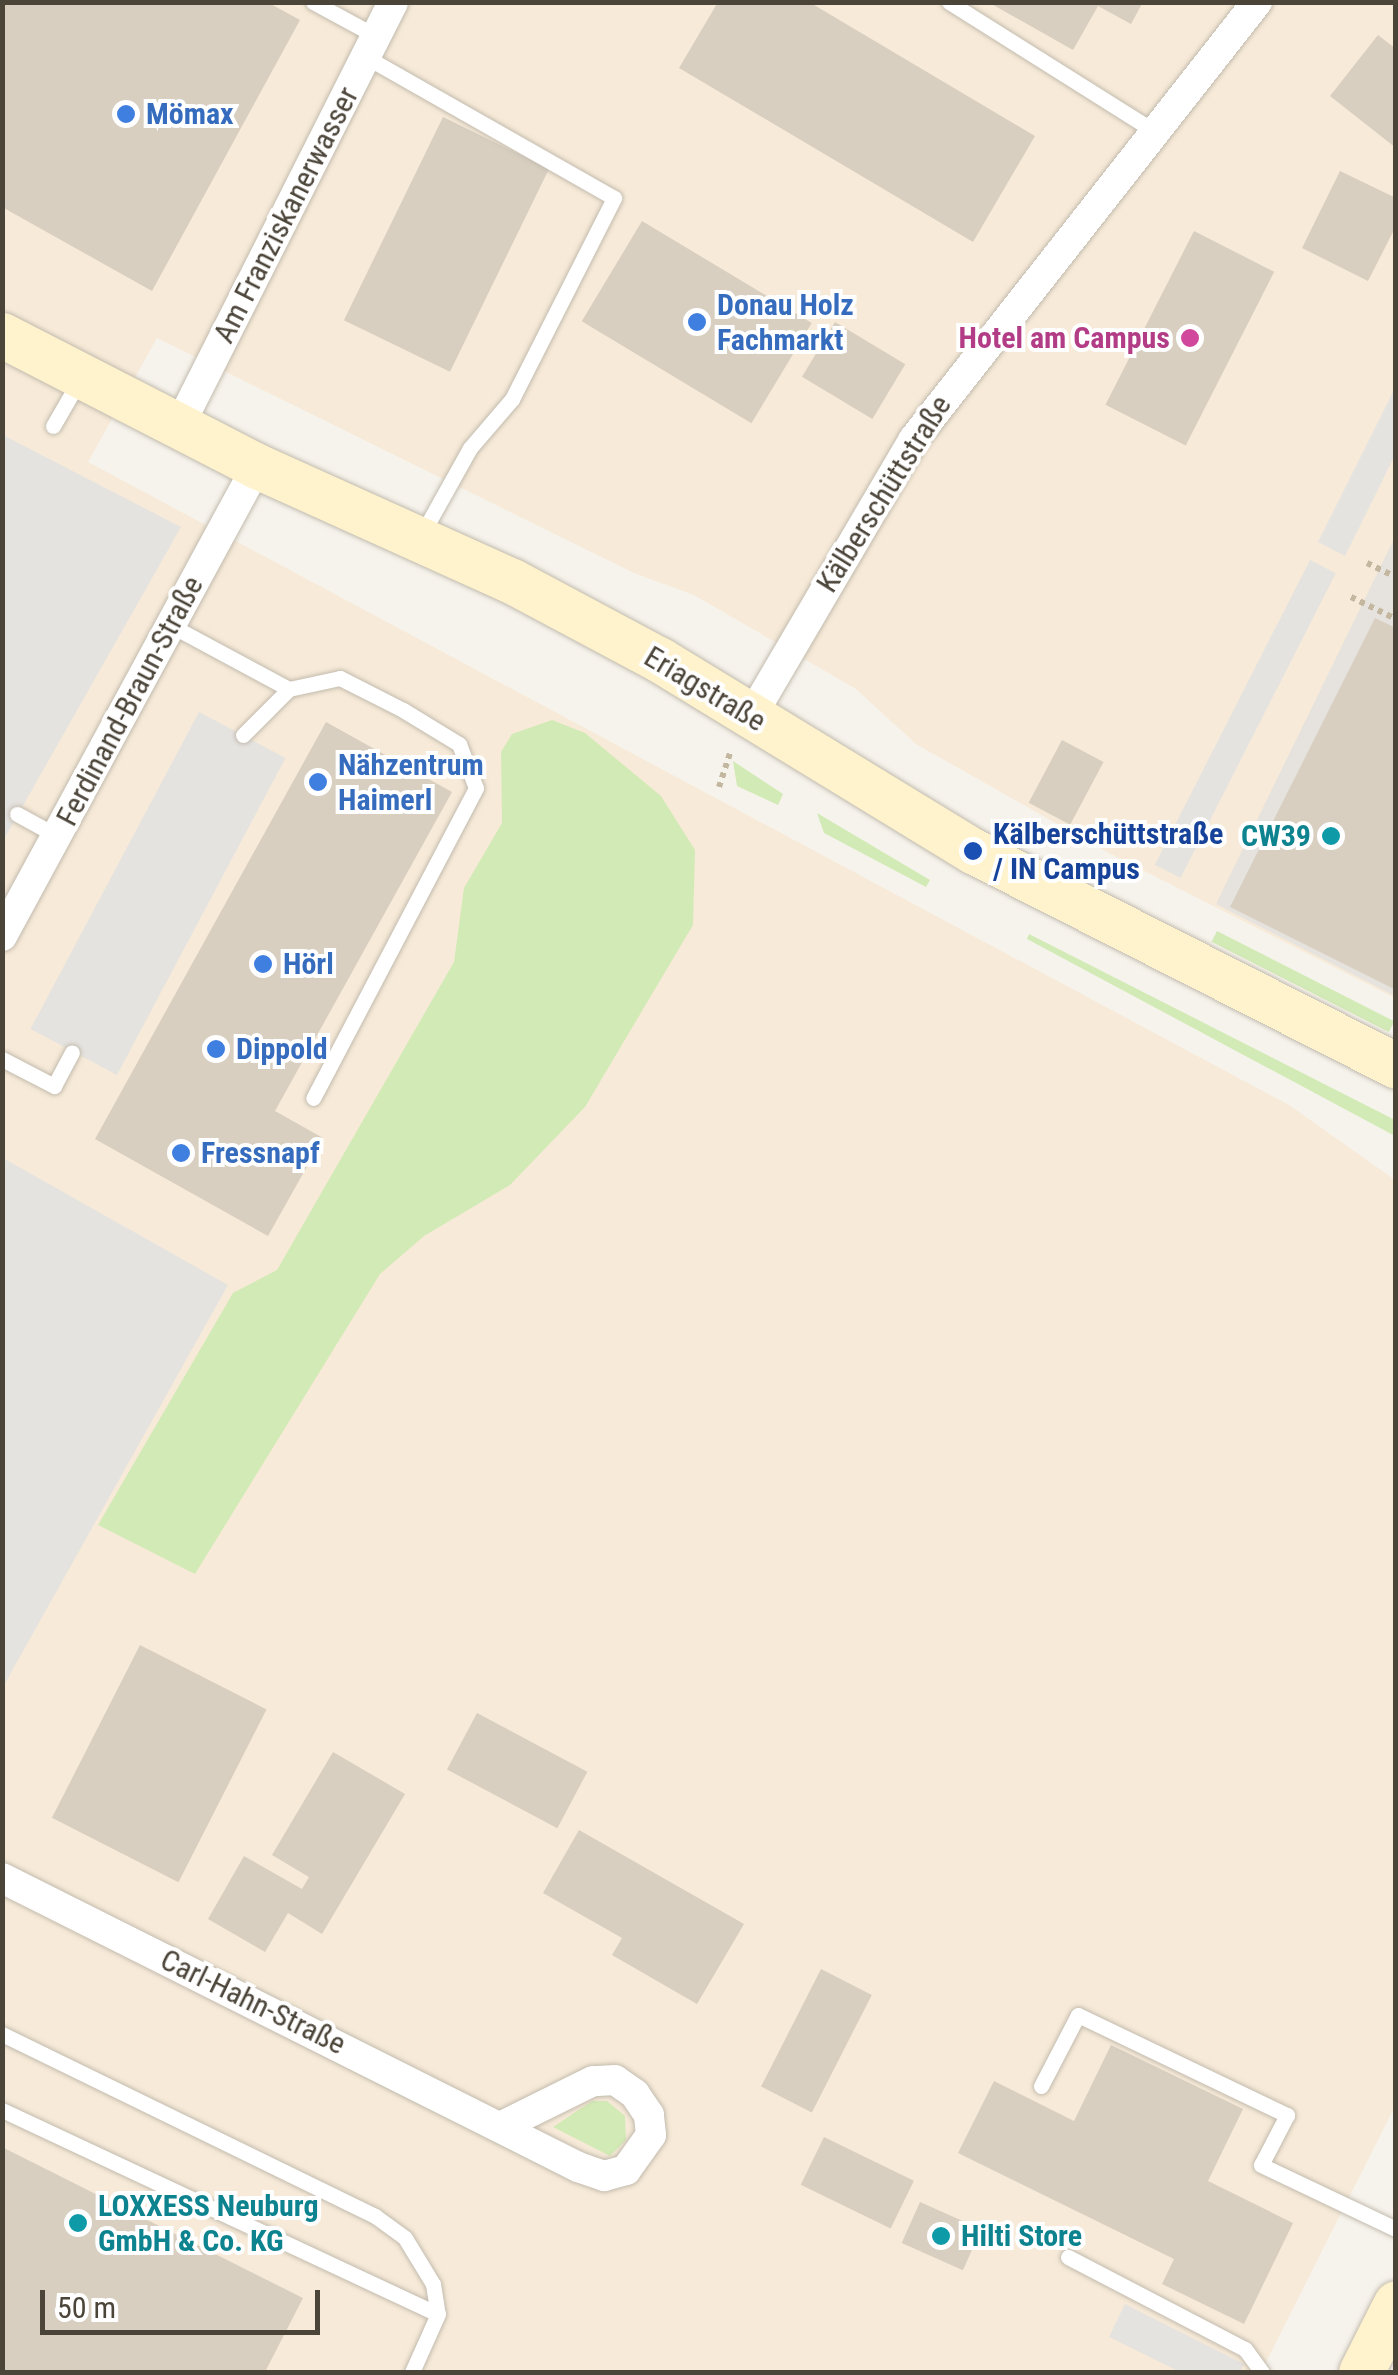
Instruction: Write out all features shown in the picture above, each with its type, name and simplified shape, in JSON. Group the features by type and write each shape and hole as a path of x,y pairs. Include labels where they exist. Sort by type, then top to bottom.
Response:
{"street":[{"name":"Am Franziskanerwasser","path":"179,426 393,2"},
{"name":"Kälberschüttstraße","path":"752,715 914,439 1257,2"},
{"name":"Eriagstraße","path":"2,335 257,466 420,538 578,616 752,715 974,852 1396,1066"},
{"name":"Ferdinand-Braun-Straße","path":"2,936 257,466"},
{"name":"Carl-Hahn-Straße","path":"2,1878 504,2125"},
{"path":"1361,2372 1396,2303"}],"lane":[{"path":"313,2 371,46 614,198 512,399 470,448 420,538"},
{"path":"949,2 1154,131"},
{"path":"53,426 82,376"},
{"path":"170,625 289,688"},
{"path":"242,735 289,688 340,678 404,710 459,744 476,788 313,1098"},
{"path":"17,814 58,837"},
{"path":"2,1059 54,1086 72,1052"},
{"path":"1041,2086 1078,2014 1286,2115 1261,2165 1396,2229"},
{"path":"2,2034 375,2216 405,2238 433,2284 438,2314 412,2372"},
{"path":"2,2110 438,2314"},
{"path":"1068,2257 1245,2350 1262,2372"}],"path":[{"path":"1368,563 1396,577"},
{"path":"1351,597 1396,619"}],"shaded area":[{"path":"3,3 1395,3 1395,998 1105,851 916,744 856,689 694,595 634,573 157,338 88,462 1289,1105 1395,1180 1395,2106 1261,2372 3,2372"},
{"path":"1395,388 1395,455 1345,556 1318,542"},
{"path":"3,435 181,527 3,841"},
{"name":"CW39","path":"1395,537 1395,996 1216,904"},
{"path":"1310,560 1336,573 1181,878 1155,865"},
{"path":"199,712 286,758 117,1075 30,1029"},
{"path":"3,1158 228,1285 3,1687"},
{"path":"1125,2304 1244,2364 1240,2372 1180,2372 1109,2337"}],"green space":[{"path":"552,720 585,733 661,796 695,850 693,925 585,1107 510,1185 424,1236 380,1274 195,1574 98,1525 233,1293 277,1270 454,962 464,888 502,823 501,752 512,734"},
{"path":"733,761 783,794 778,805 737,786"},
{"path":"817,813 930,880 926,887 824,833"},
{"path":"1217,931 1394,1021 1389,1032 1212,942"},
{"path":"1029,934 1395,1120 1395,1136 1027,939"},
{"path":"592,2101 607,2101 625,2116 626,2140 610,2156 553,2127"}],"building":[{"name":"Mömax","path":"2,2 267,2 300,20 152,291 2,207"},
{"path":"718,2 809,2 1035,136 973,242 679,68"},
{"path":"988,2 1143,2 1131,24 1098,6 1073,50"},
{"path":"1378,35 1396,49 1396,148 1330,96"},
{"path":"443,117 549,169 450,372 344,320"},
{"path":"1340,171 1396,198 1396,226 1368,281 1302,248"},
{"name":"Donau Holz Fachmarkt","path":"642,221 812,323 751,423 582,321"},
{"name":"Hotel am Campus","path":"1194,231 1274,272 1186,446 1105,405"},
{"path":"835,322 905,364 872,419 802,377"},
{"name":"CW39","path":"1375,618 1396,628 1396,990 1230,907"},
{"path":"326,722 452,792 275,1111 323,1138 268,1236 95,1139"},
{"path":"1062,740 1103,762 1070,825 1029,803"},
{"path":"140,1645 267,1709 178,1882 52,1818"},
{"path":"477,1713 587,1772 557,1828 447,1770"},
{"path":"333,1752 405,1794 322,1934 288,1913 265,1952 208,1919 244,1856 302,1889 309,1877 272,1855"},
{"path":"579,1830 744,1924 697,2004 612,1955 622,1938 543,1893"},
{"path":"821,1969 872,1995 812,2112 761,2087"},
{"path":"1111,2045 1243,2109 1208,2181 1293,2223 1244,2324 1162,2284 1174,2259 958,2153 994,2081 1074,2121"},
{"path":"824,2137 914,2181 891,2228 801,2185"},
{"name":"LOXXESS Neuburg GmbH & Co. KG","path":"2,2147 303,2298 265,2372 2,2372"},
{"name":"Hilti Store","path":"920,2202 981,2229 963,2270 902,2243"}],"place":[{"name":"Mömax","path":"126,114"},
{"name":"Donau Holz Fachmarkt","path":"697,322"},
{"name":"Hotel am Campus","path":"1190,338"},
{"name":"Nähzentrum Haimerl","path":"318,782"},
{"name":"CW39","path":"1331,836"},
{"name":"Kälberschüttstraße / IN Campus","path":"973,851"},
{"name":"Hörl","path":"263,964"},
{"name":"Dippold","path":"216,1049"},
{"name":"Fressnapf","path":"181,1153"},
{"name":"LOXXESS Neuburg GmbH & Co. KG","path":"78,2223"},
{"name":"Hilti Store","path":"941,2236"}]}
